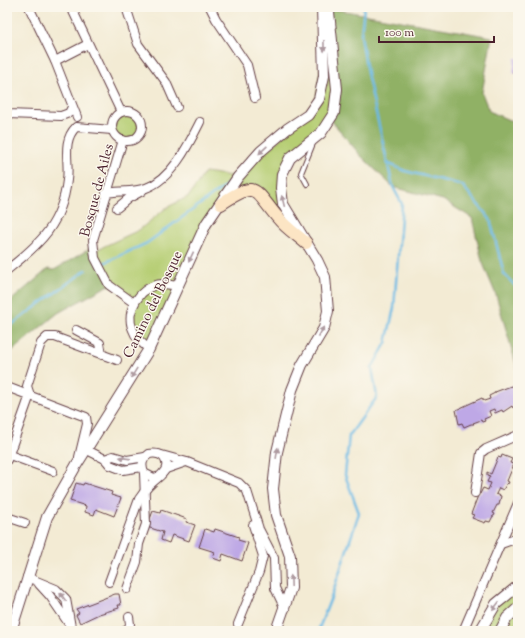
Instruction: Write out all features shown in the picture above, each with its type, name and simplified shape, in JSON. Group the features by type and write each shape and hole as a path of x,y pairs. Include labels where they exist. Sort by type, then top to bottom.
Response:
{"main road":[{"path":"221,204 239,191 249,190 256,192 264,198 279,219 306,243"}],"street":[{"path":"28,7 55,61 77,117"},
{"path":"71,7 121,112"},
{"path":"126,7 138,44 166,82 178,107"},
{"path":"210,7 216,20 248,65 255,98"},
{"name":"Camino del Bosque","path":"11,631 32,580 47,516 77,464 149,349 206,224 238,177 261,151 287,129 308,115 315,107 319,99 324,76 322,7"},
{"path":"276,631 285,609 291,588 290,556 276,515 273,489 277,452 292,390 302,365 324,328 328,311 325,277 283,204 281,188 282,174 290,158 315,139 330,120 336,100 328,7"},
{"path":"55,61 88,44"},
{"path":"7,113 61,116 70,113 72,107"},
{"name":"Bosque de Ailes","path":"130,111 138,116 142,125 140,134 132,140 123,140 116,137 112,130 112,123 115,116 121,112 130,111"},
{"path":"117,208 129,198 167,174 186,150 200,122"},
{"path":"7,270 37,245 51,230 61,205 68,180 67,149 70,134 76,127 112,130"},
{"name":"Bosque de Ailes","path":"123,140 93,240 95,258 109,285 134,303"},
{"path":"106,193 146,188"},
{"path":"149,349 138,340 132,329 130,316 134,303 145,290 155,286 161,284 178,286"},
{"path":"76,330 100,343 102,354"},
{"path":"54,471 8,456 30,395 27,386 41,343 47,336 55,337 116,360"},
{"path":"7,387 86,417 87,424 77,464"},
{"path":"475,493 481,453 486,449 518,435"},
{"path":"87,450 105,458 110,465 123,470 143,470 154,478 160,476"},
{"path":"105,458 113,456 127,460 145,457 149,454 158,454 187,462 239,483 247,491 253,504 253,527 263,556 259,572 238,624"},
{"path":"158,454 163,457 166,463 166,469"},
{"path":"127,589 137,562 139,544 146,524 143,470 145,457"},
{"path":"109,582 139,499 144,491 166,469 187,462"},
{"path":"463,631 518,503"},
{"path":"253,515 274,558 275,588 285,609"},
{"path":"7,517 25,523"},
{"path":"501,544 518,538"},
{"path":"32,580 56,589 66,599 72,629"},
{"path":"32,580 50,596 72,629"},
{"path":"480,631 496,604 518,586"},
{"path":"500,631 507,618 518,608"},
{"path":"125,631 128,630 130,624 129,617"}],"lane":[{"path":"307,184 301,173 312,150 315,139"}],"green space":[{"path":"328,8 334,113 290,158 281,188 306,243 256,192 221,204 149,349 132,329 134,303 109,285 94,251 139,230 166,208 189,196 205,172 238,177 315,107"},
{"path":"328,8 492,37 482,93 489,111 509,120 518,121 518,371 496,295 482,261 472,218 443,200 393,187 361,156 331,120 336,100"},
{"path":"127,111 133,112 141,120 141,132 133,140 127,141 121,140 113,132 112,126 113,120 121,112"},
{"path":"94,246 109,285 58,313 7,355 7,304 48,269 54,270"},
{"path":"518,586 518,621 511,631 480,631 496,604"}],"building":[{"path":"515,58 518,58 518,74 513,73"},
{"path":"514,385 516,388 518,387 518,404 515,405 516,406 513,408 512,406 503,412 502,410 495,413 494,409 489,411 491,416 484,419 485,421 482,422 481,420 464,427 462,423 459,424 456,410 482,398 484,401 490,399 489,396 495,392"},
{"path":"502,455 512,459 510,463 514,464 507,481 509,482 508,484 507,483 503,490 499,488 496,494 501,496 499,505 497,505 493,513 495,514 490,522 486,521 485,523 472,518 474,515 471,514 479,493 480,494 483,488 488,490 491,483 487,482 490,476 487,475 487,472 491,474 498,457 501,458"},
{"path":"76,483 83,485 84,483 112,492 111,495 121,498 114,516 96,509 94,515 85,512 86,506 70,501"},
{"path":"161,510 187,519 186,522 195,525 189,541 172,535 169,543 161,540 163,532 147,527 153,511 160,513"},
{"path":"205,529 214,532 215,529 239,537 238,540 248,543 242,561 223,554 221,561 213,558 215,552 199,547"},
{"path":"115,594 119,594 121,605 118,605 119,608 99,614 80,623 76,615 79,613 76,609"}],"waterway":[{"path":"318,631 332,595 359,513 345,475 349,436 377,397 372,368 386,343 394,308 402,204 393,187 367,73 361,35 364,7"},
{"path":"387,163 405,171 462,185 490,219 504,274 518,289"},
{"path":"104,263 147,243 228,184"},
{"path":"7,328 86,270"}]}
